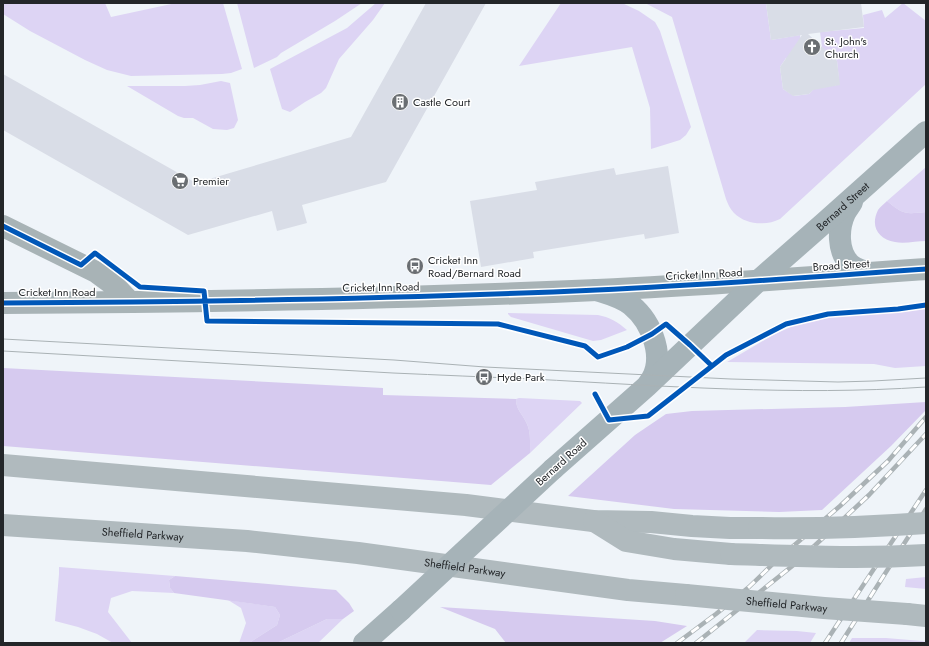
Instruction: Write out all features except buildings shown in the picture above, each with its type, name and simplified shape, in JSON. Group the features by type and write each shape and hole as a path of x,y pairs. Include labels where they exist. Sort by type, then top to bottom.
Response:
{"highway":[{"path":"3,465 466,505 593,520 651,522 730,528 792,529 855,528 926,523"},
{"path":"593,520 626,541 674,549 731,554 856,557 901,557 926,555"},
{"name":"Sheffield Parkway","path":"3,525 247,541 358,553 628,590 917,615"}],"main road":[{"name":"Bernard Street","path":"758,281 926,132"},
{"path":"858,193 845,213 841,228 840,244 844,256 851,265 867,273"},
{"name":"Bernard Road","path":"364,643 553,469 647,386 758,281"},
{"path":"596,290 613,295 630,304 645,320 654,337 657,364 655,375 647,386"}],"street":[{"path":"3,226 96,272 115,286 130,302"},
{"name":"Broad Street","path":"758,281 926,269"},
{"name":"Cricket Inn Road","path":"3,302 130,302 395,297 596,290 758,281"}],"shaded area":[{"path":"3,3 105,3 111,17 176,3 223,3 242,69 231,73 222,74 131,76 107,70 30,31 3,14"},
{"path":"237,3 362,3 281,53 277,57 254,68"},
{"path":"376,3 385,3 373,20 339,59 326,88 321,93 290,112 282,109 270,69 347,28"},
{"path":"561,3 622,3 639,11 655,22 660,31 691,127 686,135 680,140 651,149 650,108 632,47 519,66"},
{"path":"645,3 766,3 771,40 800,35 803,56 786,58 780,67 783,89 794,96 809,94 816,86 835,86 839,80 837,61 823,54 820,32 864,28 863,15 882,10 885,18 903,3 926,21 926,84 780,219 769,223 750,222 734,213 726,199 672,17"},
{"path":"221,81 230,83 238,120 234,128 227,130 213,129 193,118 178,116 127,86 185,86"},
{"path":"926,167 926,212 909,213 901,211 887,201"},
{"path":"887,201 901,211 909,213 926,212 926,241 899,243 884,238 880,235 875,226 876,216 878,210"},
{"path":"926,309 926,366 895,368 874,364 727,362 773,335 795,325 812,320 829,317"},
{"path":"508,313 598,315 613,320 627,330 601,340 593,341 511,317"},
{"path":"3,368 383,388 383,395 516,399 518,409 528,425 530,453 491,485 3,446"},
{"path":"516,399 580,401 582,403 530,453 529,429 516,403"},
{"path":"926,402 926,410 891,446 822,510 779,512 674,509 568,496 635,435 666,414 692,411 845,407"},
{"path":"59,567 175,576 169,580 170,588 174,593 132,591 111,598 108,612 132,643 113,643 97,634 55,621"},
{"path":"175,576 336,590 349,603 354,611 343,619 327,619 277,643 249,643 277,625 280,615 275,607 174,593 170,588 169,580"},
{"path":"926,577 926,589 905,587 906,579"},
{"path":"228,600 275,607 280,615 277,625 249,643 239,643 246,623 241,608"},
{"path":"440,607 655,621 687,626 660,643 506,643 495,629"},
{"path":"327,619 343,619 318,643 277,643"},
{"path":"757,630 816,633 810,643 744,643"},
{"path":"852,638 886,638 922,641 926,643 849,643"}],"tram line":[{"path":"3,339 394,360 485,367 731,379 838,382 926,378"},
{"path":"3,351 393,373 729,389 827,391 926,387"}],"railway":[{"path":"677,643 749,587 777,560 840,506 888,461 926,417"},
{"path":"696,643 796,563 869,495 926,434"},
{"path":"825,643 926,490"},
{"path":"841,643 926,509"}],"cycle path":[{"path":"3,226 81,265 95,253 140,287 204,291 207,321 498,324 585,346 598,357 627,347 652,334 666,324 712,366 726,355 786,324 828,314 898,309 926,305"},
{"path":"3,303 300,300 448,296 679,286 926,269"},
{"path":"595,394 609,420 648,416 712,366"}],"place":[{"name":"St. John's Church","path":"812,47"},
{"name":"Castle Court","path":"400,102"},
{"name":"Premier","path":"180,181"},
{"name":"Cricket Inn Road/Bernard Road","path":"415,266"},
{"name":"Hyde Park","path":"484,377"}]}
